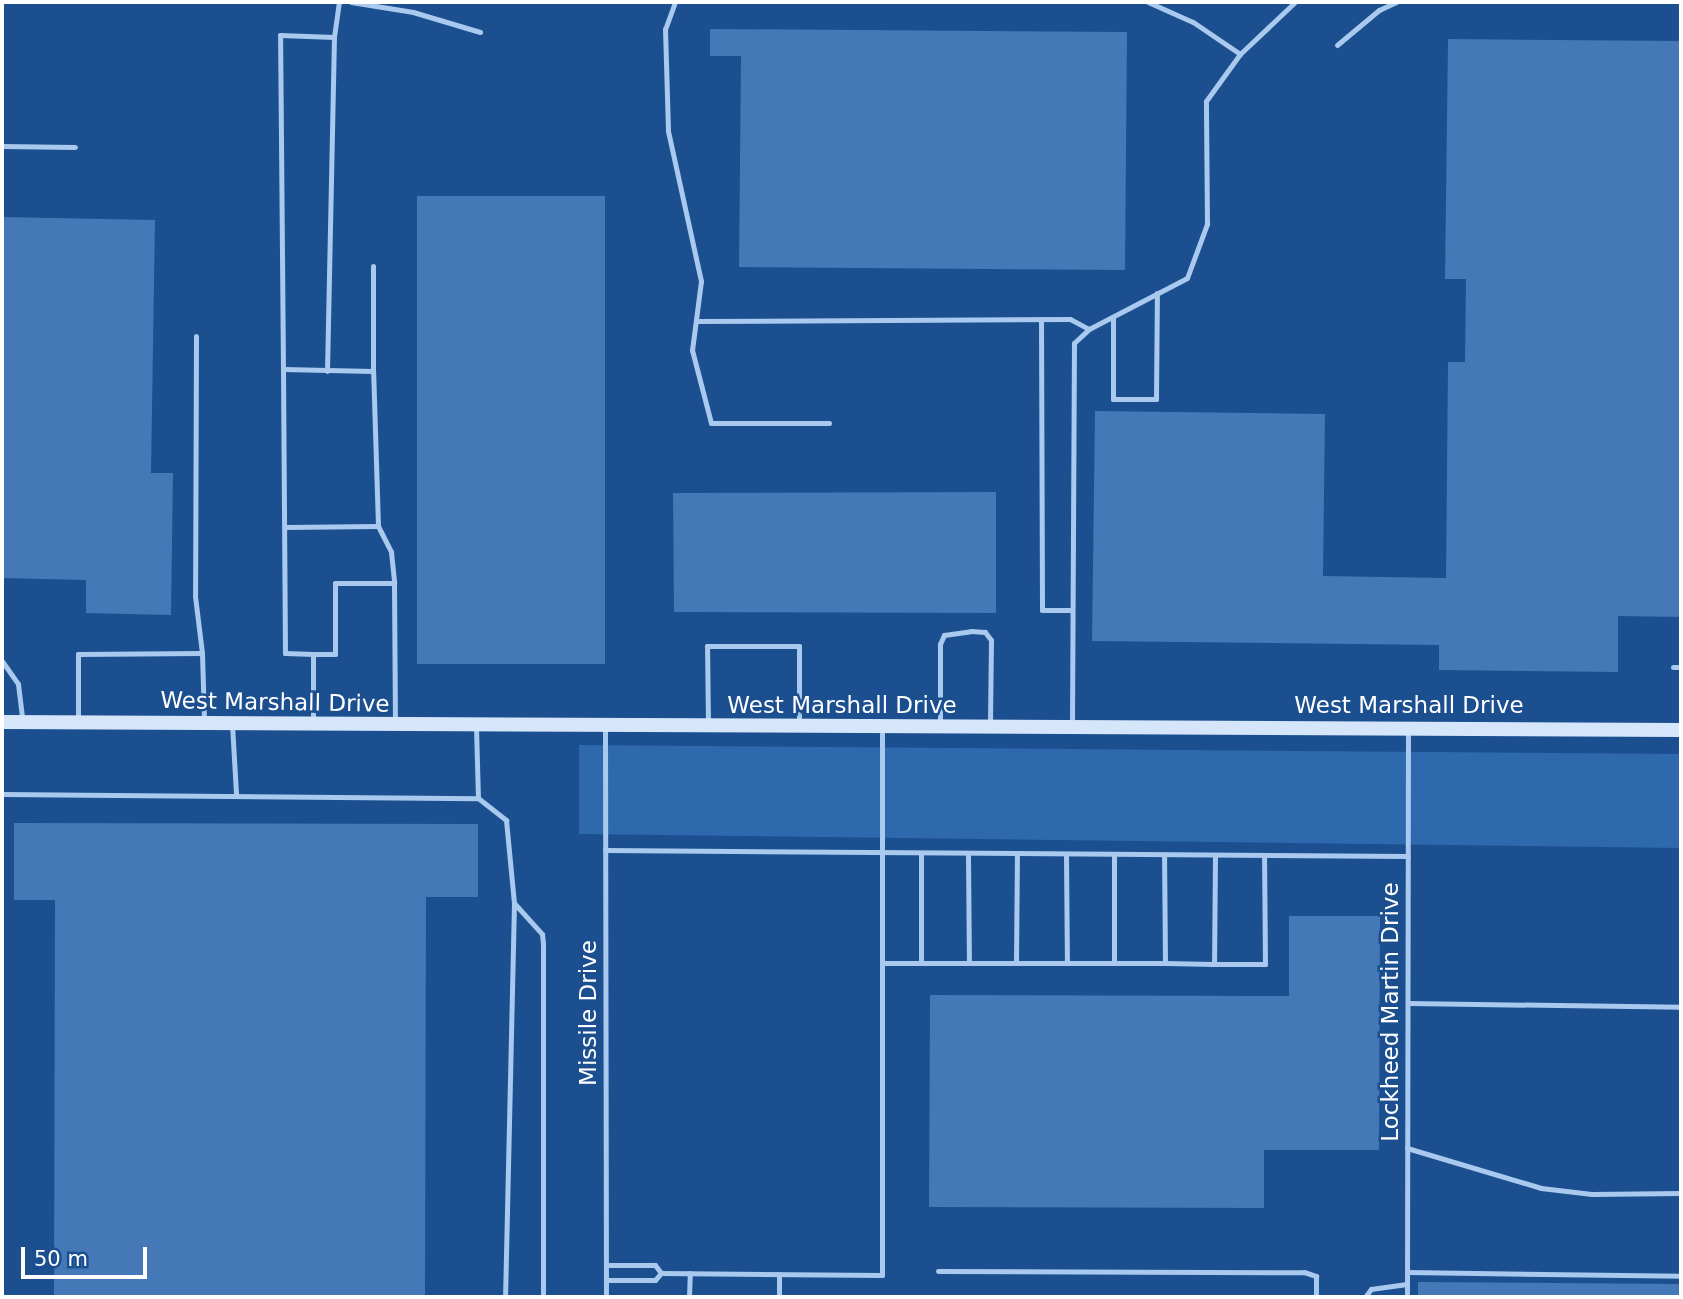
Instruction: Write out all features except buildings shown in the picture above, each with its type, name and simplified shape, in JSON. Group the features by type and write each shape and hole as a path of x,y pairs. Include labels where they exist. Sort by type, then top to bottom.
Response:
{"main road":[{"name":"West Marshall Drive","path":"2,723 606,729 1408,726 1681,730"}],"lane":[{"path":"327,371 334,37 339,2"},
{"path":"351,2 413,12 480,32"},
{"path":"675,2 666,29 668,131 701,281 692,350 711,424 829,423"},
{"path":"1148,2 1193,22 1240,54"},
{"path":"1072,727 1074,343 1089,329 1186,278 1207,224 1206,101 1240,54 1295,2"},
{"path":"1337,45 1379,10 1396,2"},
{"path":"334,37 280,35 285,653 335,653 335,583 394,583"},
{"path":"2,146 75,147"},
{"path":"373,266 378,526 391,552 394,583 396,726"},
{"path":"1113,317 1113,399 1156,399 1157,293"},
{"path":"1041,319 1041,610 1072,610"},
{"path":"696,321 1070,319 1089,329"},
{"path":"196,336 195,596 202,653 204,724"},
{"path":"283,369 373,370"},
{"path":"285,527 378,526"},
{"path":"940,728 940,644 944,635 971,631 985,632 991,640 990,728"},
{"path":"708,727 707,646 799,646 799,728"},
{"path":"78,723 78,653 202,653"},
{"path":"313,653 313,725"},
{"path":"2,660 18,684 23,723"},
{"path":"1673,667 1681,667"},
{"path":"232,724 236,794"},
{"name":"Lockheed Martin Drive","path":"1407,1297 1408,726"},
{"path":"476,727 478,798"},
{"name":"Missile Drive","path":"606,729 606,1297"},
{"path":"606,1280 655,1280 662,1273 882,1275 882,729"},
{"path":"2,794 478,798 506,820 514,902 505,1297"},
{"path":"606,850 968,855 1408,856"},
{"path":"921,854 921,963"},
{"path":"968,855 969,963"},
{"path":"1016,963 1017,855"},
{"path":"1066,855 1067,963"},
{"path":"1114,855 1114,963"},
{"path":"1164,855 1165,963"},
{"path":"1214,964 1215,856"},
{"path":"882,963 1265,964 1264,856"},
{"path":"514,902 542,934 543,944 542,1297"},
{"path":"1408,1003 1681,1007"},
{"path":"1407,1148 1541,1188 1592,1194 1681,1193"},
{"path":"606,1265 655,1265 662,1273"},
{"path":"938,1271 1304,1272 1316,1276 1316,1297"},
{"path":"1407,1272 1681,1276"},
{"path":"689,1297 690,1273"},
{"path":"779,1274 779,1297"},
{"path":"1366,1297 1371,1289 1407,1284"}],"shaded area":[{"path":"579,745 1681,754 1681,848 579,834"}]}
